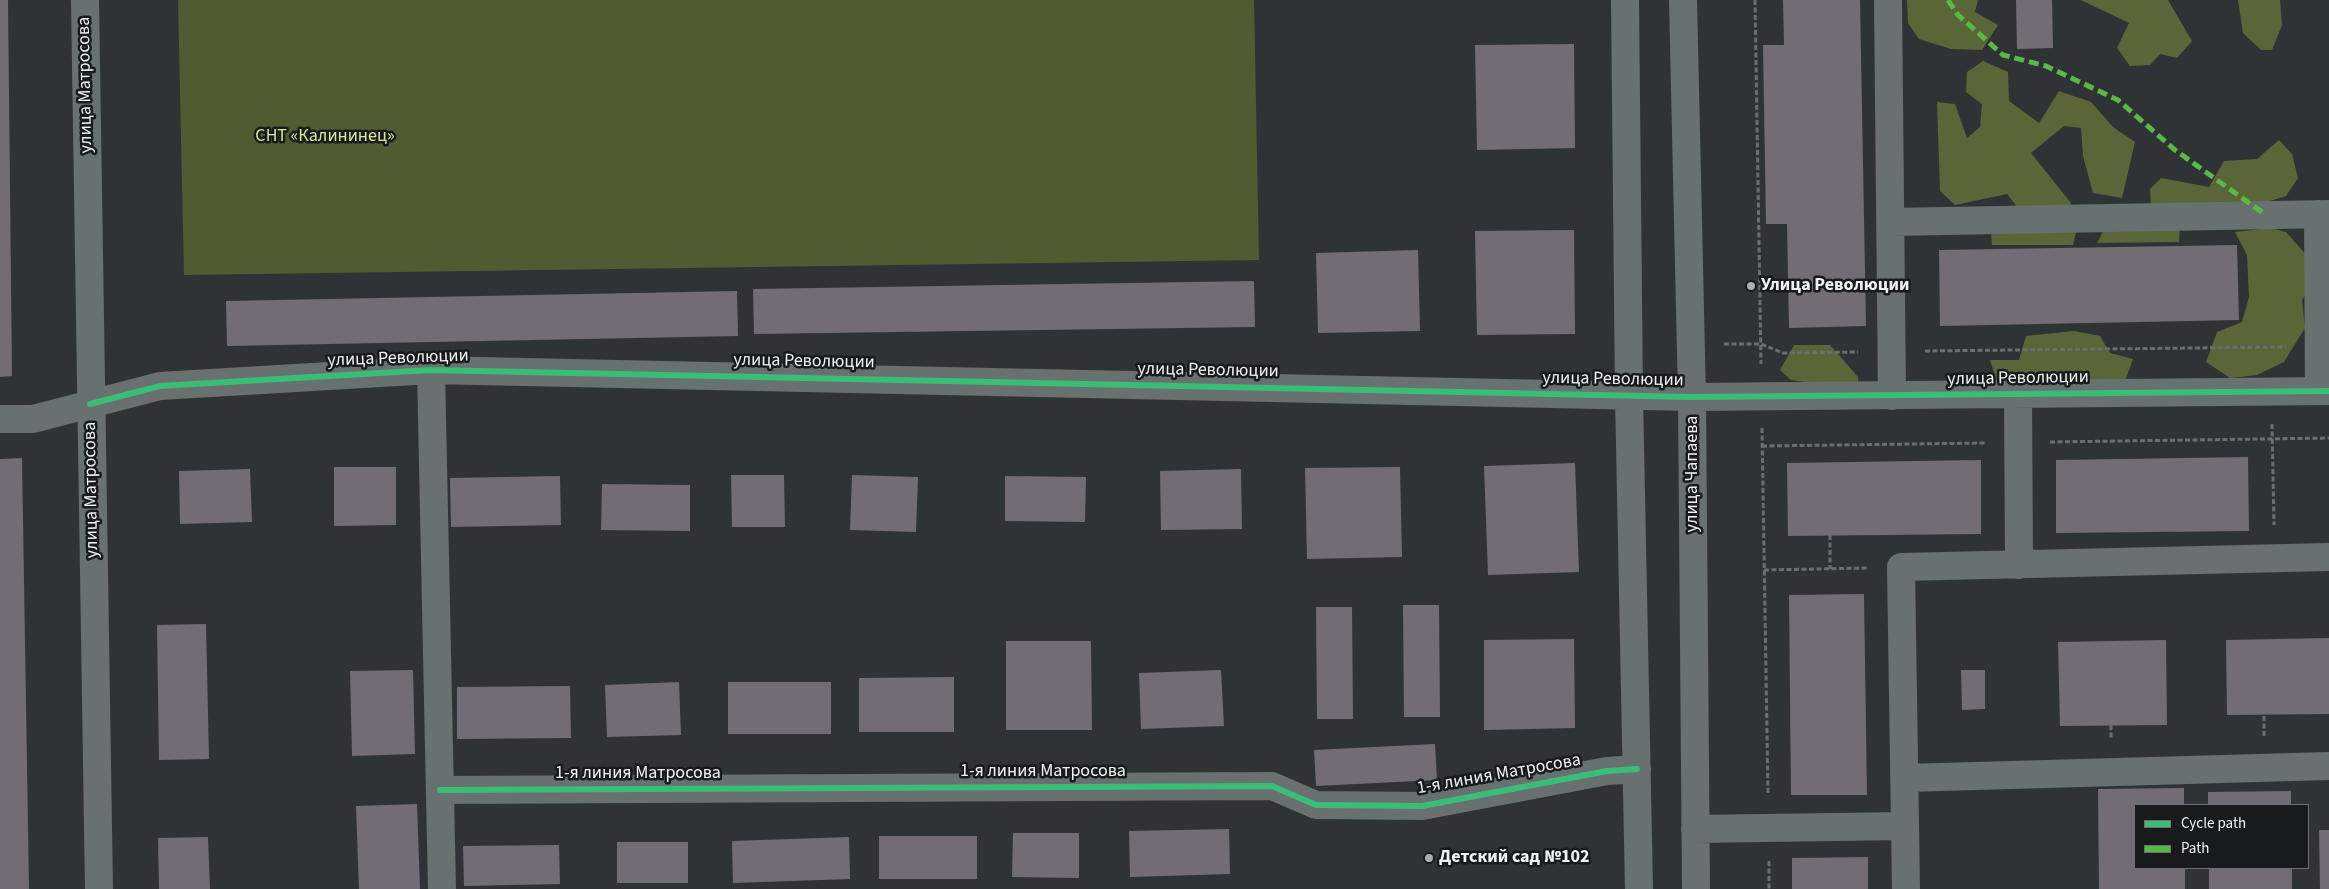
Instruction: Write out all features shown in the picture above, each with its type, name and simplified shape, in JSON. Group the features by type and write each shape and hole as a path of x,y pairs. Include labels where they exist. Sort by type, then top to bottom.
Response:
{"street":[{"name":"улица Матросова","path":"85,0 99,889"},
{"path":"1625,0 1629,395 1639,889"},
{"name":"улица Чапаева","path":"1683,0 1692,397 1696,889"},
{"path":"1888,0 1892,396"},
{"path":"1891,222 2323,214 2320,347 2324,391"},
{"name":"улица Революции","path":"0,419 33,419 160,386 431,370 1692,397 2324,391"},
{"path":"431,370 442,889"},
{"path":"2018,394 2019,565"},
{"path":"1906,889 1902,567 2329,557"},
{"path":"1904,778 2329,766"},
{"name":"1-я линия Матросова","path":"440,790 1272,786 1316,806 1422,806 1607,771 1637,769"},
{"path":"1695,829 1905,826"}],"path":[{"path":"1755,0 1769,889"},
{"path":"1690,344 1761,344 1783,353 2320,347"},
{"path":"2272,391 2274,558"},
{"path":"1830,535 1830,569"},
{"path":"1764,570 1902,567"}],"green space":[{"name":"СНТ «Калининец»","path":"178,0 1254,0 1259,260 184,275"},
{"path":"1907,0 1978,0 1975,12 1998,25 1982,50 1951,49 1919,39 1908,23"},
{"path":"2081,0 2168,0 2192,41 2177,58 2160,54 2150,65 2130,66 2117,48 2129,23"},
{"path":"2238,0 2280,0 2282,25 2272,50 2261,50 2243,33"},
{"path":"1983,61 2008,72 2009,101 2039,123 2059,91 2091,102 2113,127 2135,142 2122,198 2093,193 2083,156 2081,128 2064,126 2031,153 2071,203 2068,214 2076,232 2073,245 1992,245 1991,232 2028,221 2007,194 1955,205 1940,191 1937,102 1955,104 1967,138 1980,127 1982,104 1966,92 1967,72"},
{"path":"2279,140 2292,154 2298,178 2286,196 2231,213 2151,206 2150,189 2161,178 2209,187 2224,161 2257,159"},
{"path":"2107,224 2180,226 2179,242 2097,243"},
{"path":"2270,228 2286,232 2309,258 2315,278 2302,300 2305,328 2284,362 2257,375 2230,378 2206,362 2217,332 2242,322 2249,297 2247,255 2235,232"},
{"path":"2074,331 2100,336 2110,353 2133,359 2125,381 1997,382 1990,360 2019,360 2026,336"},
{"path":"1794,345 1830,345 1858,377 1859,390 1791,380 1780,370"}],"building":[{"path":"0,0 8,0 12,376 0,377"},
{"path":"1783,0 1860,0 1866,326 1789,328 1787,224 1766,224 1763,45 1784,45"},
{"path":"2016,0 2052,0 2053,48 2017,49"},
{"path":"1574,44 1575,148 1477,150 1475,45"},
{"path":"1574,230 1575,334 1477,335 1475,231"},
{"path":"2237,245 2239,320 1940,326 1939,250"},
{"path":"1418,250 1420,331 1318,333 1316,253"},
{"path":"1254,281 1255,327 754,334 753,289"},
{"path":"737,291 738,336 227,346 226,301"},
{"path":"2248,457 2249,531 2056,533 2056,460"},
{"path":"22,458 29,889 0,889 0,459"},
{"path":"1981,460 1981,534 1788,536 1787,463"},
{"path":"1575,463 1579,572 1488,575 1484,466"},
{"path":"334,467 396,467 396,525 334,526"},
{"path":"1400,467 1402,557 1307,559 1305,468"},
{"path":"250,469 252,522 180,524 179,471"},
{"path":"1241,469 1242,529 1161,530 1160,471"},
{"path":"731,475 784,475 785,527 732,527"},
{"path":"852,475 918,477 916,532 850,530"},
{"path":"560,476 561,525 451,527 450,478"},
{"path":"1005,476 1086,477 1085,522 1005,521"},
{"path":"602,484 690,485 690,531 601,530"},
{"path":"1864,594 1867,795 1791,795 1789,595"},
{"path":"1403,605 1439,605 1440,717 1404,717"},
{"path":"1316,607 1352,607 1353,719 1317,719"},
{"path":"206,624 209,759 159,760 157,625"},
{"path":"2329,638 2329,714 2227,715 2226,640"},
{"path":"1574,639 1575,728 1484,730 1484,640"},
{"path":"2166,640 2167,725 2060,726 2058,642"},
{"path":"1006,641 1091,641 1092,730 1006,730"},
{"path":"413,670 415,754 352,756 350,671"},
{"path":"1221,670 1224,726 1141,729 1139,673"},
{"path":"1961,670 1985,670 1985,709 1962,710"},
{"path":"954,677 954,732 859,732 859,678"},
{"path":"679,682 681,735 607,737 605,685"},
{"path":"728,682 831,682 831,734 728,734"},
{"path":"570,686 571,738 457,739 457,687"},
{"path":"1435,744 1437,780 1316,786 1314,750"},
{"path":"2184,788 2184,804 2134,804 2134,869 2185,869 2185,889 2099,889 2098,789"},
{"path":"2291,791 2291,804 2208,804 2208,792"},
{"path":"417,804 420,889 359,889 356,806"},
{"path":"1229,829 1230,874 1130,877 1129,831"},
{"path":"2319,830 2329,830 2329,889 2320,889"},
{"path":"1013,833 1079,833 1079,878 1012,877"},
{"path":"879,836 977,836 977,879 879,879"},
{"path":"208,837 210,889 159,889 158,838"},
{"path":"849,837 850,879 733,883 732,841"},
{"path":"617,842 688,842 688,883 617,883"},
{"path":"559,845 560,884 464,886 463,846"},
{"path":"1868,857 1868,889 1792,889 1792,858"},
{"path":"2209,869 2292,869 2292,889 2209,889"}],"marked path":[{"path":"1948,0 1958,15 2003,55 2046,66 2118,100 2175,150 2266,215"}],"cycle path":[{"path":"90,404 160,386 431,370 1692,397 2329,391"},
{"path":"440,790 1272,786 1316,805 1422,806 1607,771 1637,769"}],"place":[{"name":"Улица Революции","path":"1751,286"},
{"name":"Детский сад №102","path":"1429,858"}]}
